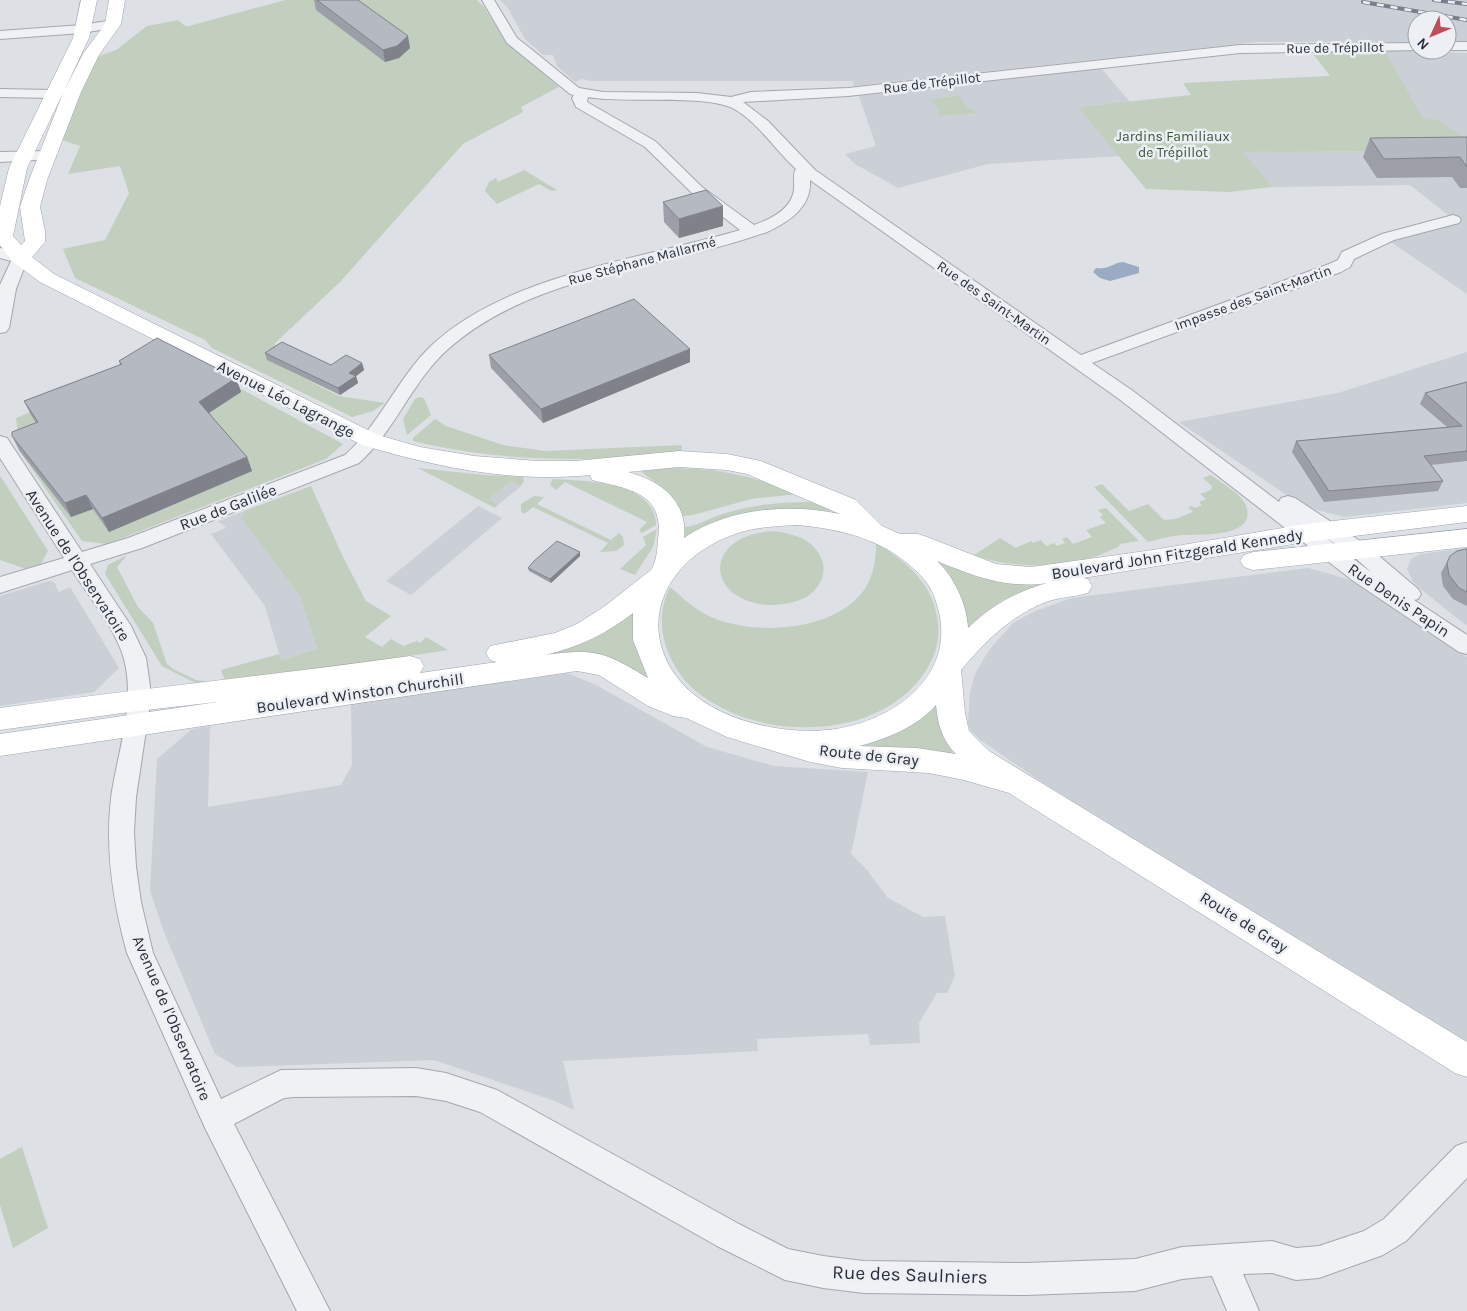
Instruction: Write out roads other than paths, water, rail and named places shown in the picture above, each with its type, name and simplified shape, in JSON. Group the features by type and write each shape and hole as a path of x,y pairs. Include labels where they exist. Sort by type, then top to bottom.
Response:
{"main road":[{"name":"Avenue Léo Lagrange","path":"90,0 81,38 52,94 18,168 3,236 10,255 47,278 370,440 419,454 474,464 575,470 632,479 641,483 659,497 669,510 672,523 665,570"},
{"path":"10,255 35,242 36,231 30,207 38,180 72,92 91,54 113,24 117,0"},
{"name":"Avenue Léo Lagrange","path":"575,470 679,459 727,462 782,478 847,506 882,535"},
{"name":"Boulevard John Fitzgerald Kennedy","path":"949,666 999,615 1018,604 1064,588 1160,577 1286,556 1331,542 1374,524 1467,514"},
{"name":"Boulevard Winston Churchill","path":"0,745 136,713 280,685 543,645 586,632 610,616 693,544 708,535 725,528 760,519 779,516 817,517 845,522 882,535"},
{"name":"Boulevard John Fitzgerald Kennedy","path":"882,535 918,543 996,573 1031,576 1134,562 1306,533 1359,550 1467,538"},
{"path":"665,570 648,600 646,642 651,656 667,684 692,707 708,718 740,732 794,742 830,741 848,738 881,728 921,703 932,693 949,666 954,650 956,631 949,600 943,588 927,566 882,535"},
{"name":"Boulevard Winston Churchill","path":"0,719 136,713 577,661 608,667 665,701 708,718"},
{"name":"Route de Gray","path":"949,666 951,713 956,736 979,759 1467,1061"},
{"name":"Route de Gray","path":"776,740 831,755 931,762 1021,784"}],"street":[{"name":"Rue de Trépillot","path":"488,0 512,40 564,84 583,94 603,96 697,97 731,101 751,96 848,92 1240,49 1407,47"},
{"path":"0,35 82,29 113,24"},
{"path":"0,93 52,94"},
{"path":"583,94 579,98 581,104 650,144 697,190 751,231 775,222 791,210 799,200 804,186 801,173 805,169"},
{"name":"Rue des Saint-Martin","path":"731,101 751,112 787,153 805,169 1183,438 1306,533"},
{"path":"0,157 48,156"},
{"name":"Impasse des Saint-Martin","path":"1078,362 1335,268 1344,263 1348,256 1388,237 1453,220"},
{"name":"Rue Stéphane Mallarmé","path":"370,440 425,360 457,331 483,315 520,297 558,284 751,231"},
{"path":"0,328 8,289 10,255"},
{"name":"Rue des Saint-Martin","path":"1183,438 1208,450 1331,542"},
{"name":"Rue de Galilée","path":"0,585 135,543 338,465 352,459 370,440"},
{"name":"Avenue de l'Observatoire","path":"0,442 132,647 137,667 136,713 122,815 123,870 134,934 140,953 215,1118 314,1311"},
{"name":"Rue Denis Papin","path":"1331,542 1467,645"},
{"name":"Rue Denis Papin","path":"1359,550 1467,645"},
{"name":"Rue des Saulniers","path":"215,1118 281,1084 416,1082 446,1087 487,1100 728,1235 785,1264 823,1272 864,1277 1026,1279 1135,1275 1182,1263 1272,1257 1296,1264 1320,1262 1372,1244 1395,1230 1467,1157"},
{"path":"1221,1260 1244,1311"}],"water":[{"path":"1123,262 1139,267 1139,273 1110,281 1100,278 1093,272 1096,268 1104,268"}],"railway":[{"path":"1434,0 1467,4"},
{"path":"1363,2 1467,20"}],"park label":[{"name":"Jardins Familiaux de Trépillot","path":"1173,144"}]}
